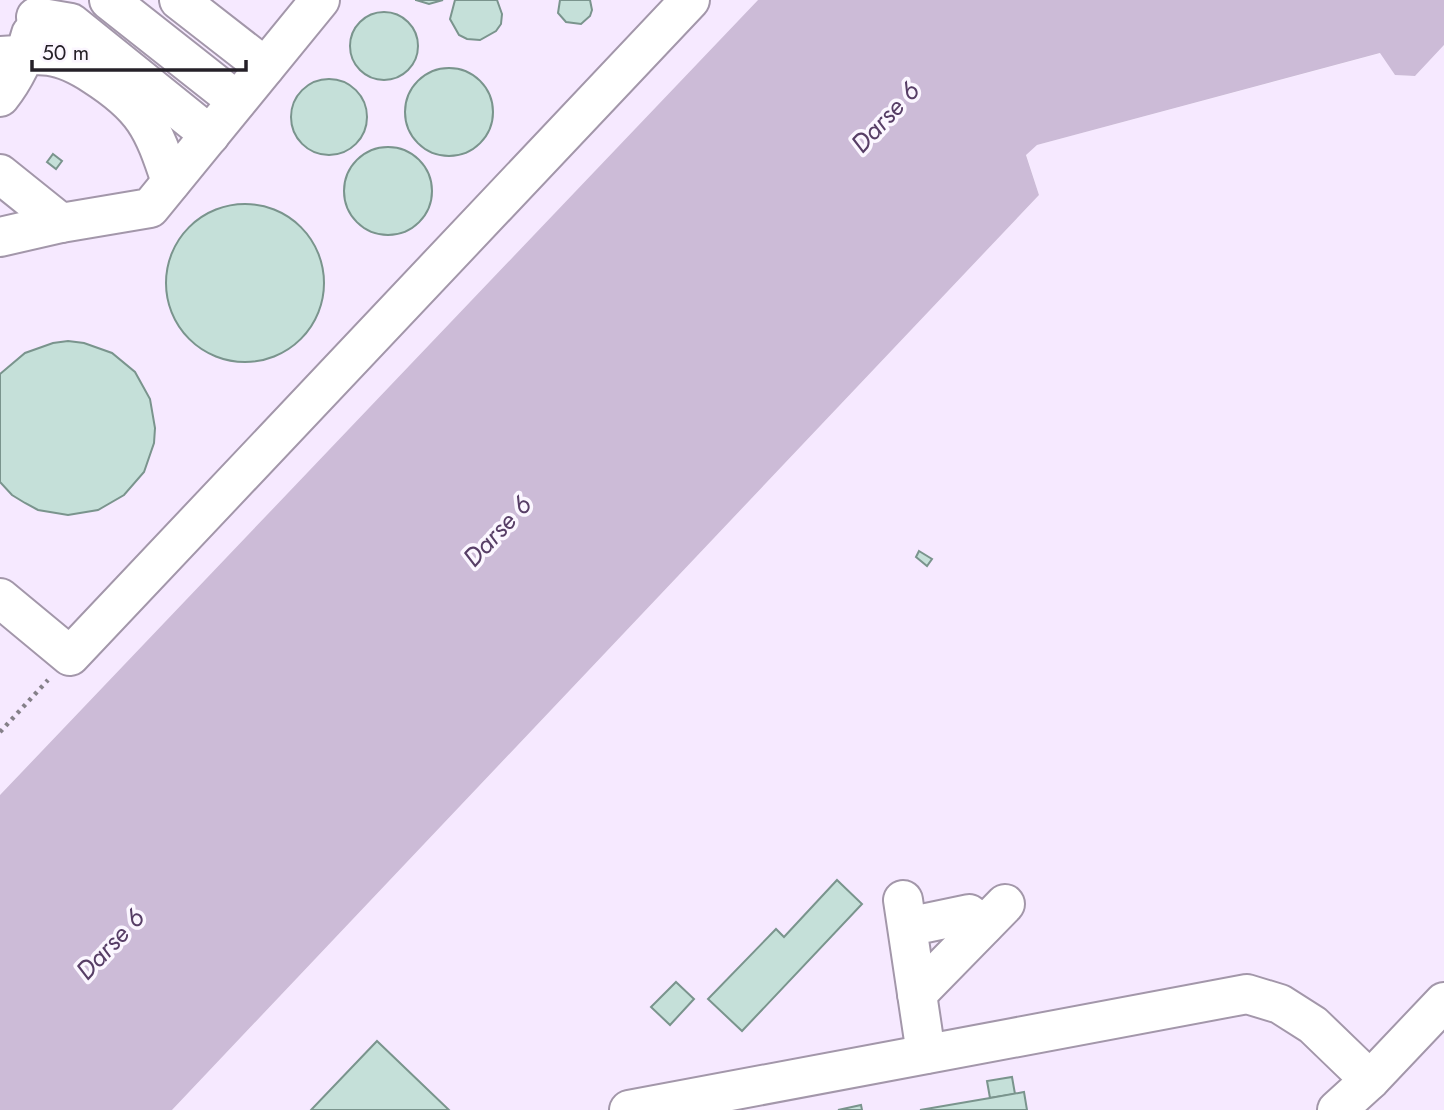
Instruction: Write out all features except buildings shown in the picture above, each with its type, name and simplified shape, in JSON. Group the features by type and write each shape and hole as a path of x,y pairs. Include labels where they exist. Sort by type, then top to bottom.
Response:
{"street":[{"path":"109,0 245,91"},
{"path":"148,0 245,91"},
{"path":"179,0 245,91"},
{"path":"222,0 245,91"},
{"path":"0,598 70,656 690,0"},
{"path":"0,97 9,86 13,55 47,6 71,23 245,91"},
{"path":"0,237 61,223 150,208 245,91 303,6"},
{"path":"13,55 50,56 70,62 111,86 138,108 149,125 171,182"},
{"path":"0,174 61,223"},
{"path":"917,994 994,914 915,911 917,994 926,1054"},
{"path":"629,1110 1247,995 1280,1004 1313,1025 1370,1080"},
{"path":"1337,1110 1370,1080 1444,1002"}],"path":[{"path":"0,732 70,656"}],"shaded area":[{"path":"0,0 758,0 0,795"},
{"path":"1444,45 1444,1110 172,1110 1039,195 1026,154 1037,145 1381,53 1395,75 1415,76"}],"water":[{"name":"Darse 6","path":"758,0 1444,0 1444,45 1415,76 1395,75 1380,53 1037,145 1026,155 1039,195 172,1110 0,1110 0,795"}]}
